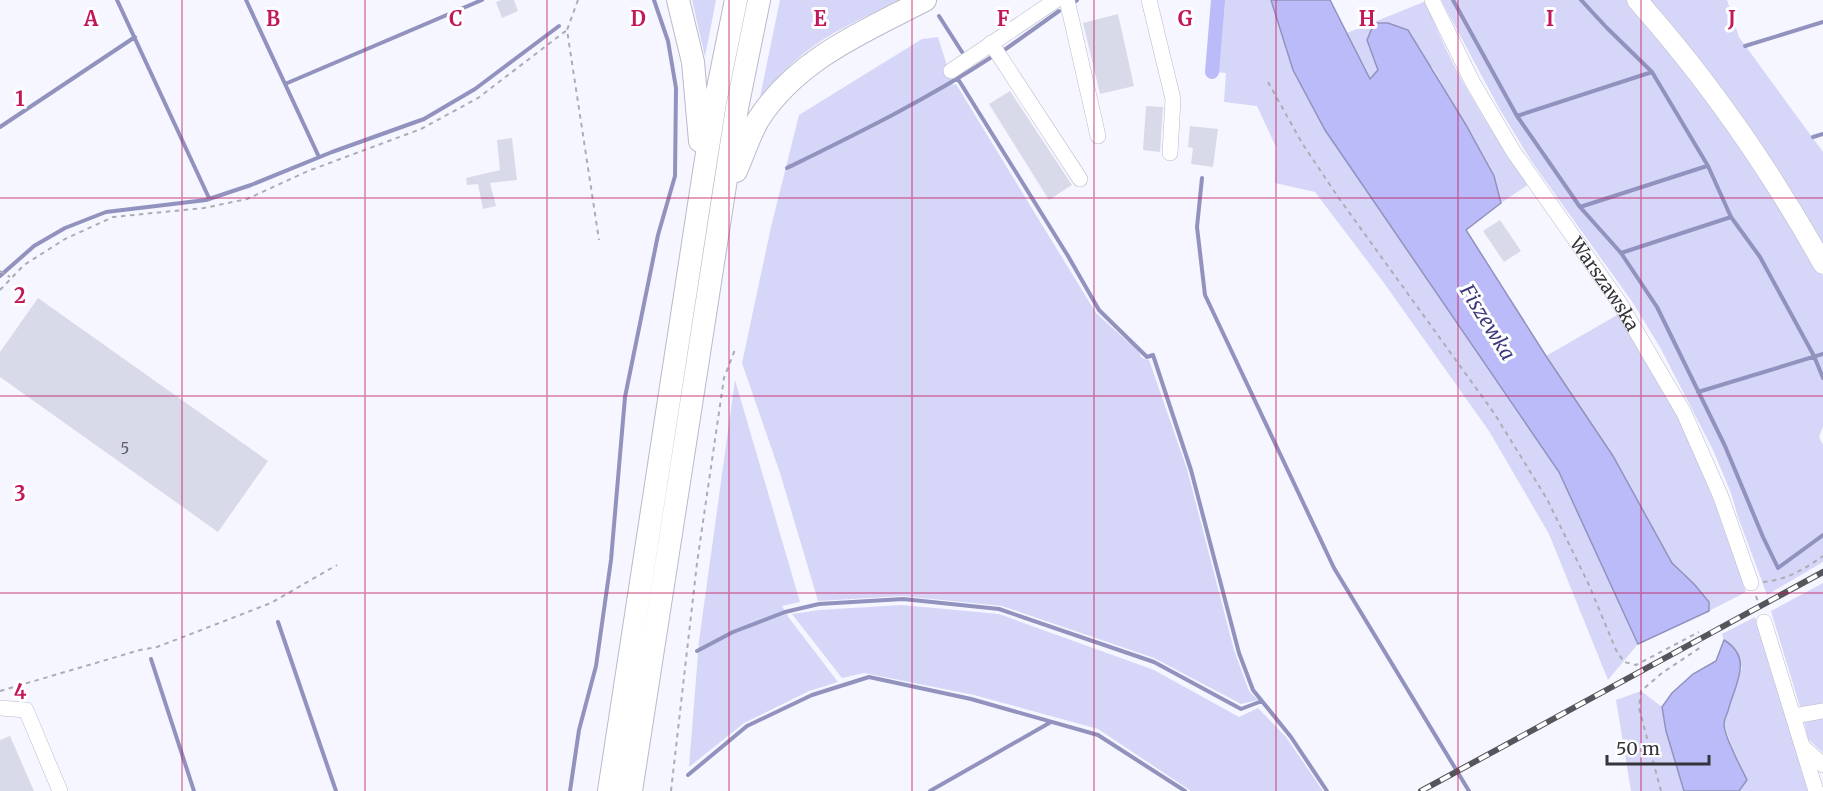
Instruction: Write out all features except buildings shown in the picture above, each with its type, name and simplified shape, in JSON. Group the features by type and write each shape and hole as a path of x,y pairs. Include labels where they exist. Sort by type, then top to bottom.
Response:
{"highway":[{"path":"678,0 693,62 702,185"},
{"path":"609,791 715,103 736,0"},
{"path":"631,791 737,108 759,0"},
{"path":"722,203 756,123 772,99 798,73 834,47 925,0"}],"main road":[{"path":"1638,0 1685,56 1737,125 1787,201 1823,264"}],"street":[{"path":"951,71 1056,0"},
{"path":"1067,0 1098,136"},
{"path":"1149,0 1173,99 1170,153"},
{"name":"Warszawska","path":"1432,0 1473,83 1513,151 1619,302 1684,413 1721,497 1751,583"},
{"path":"991,44 1080,179"},
{"path":"1764,622 1816,791"},
{"path":"0,708 26,710 60,791"},
{"path":"1794,716 1823,711"},
{"path":"1803,747 1823,765"}],"path":[{"path":"578,0 567,30 599,240"},
{"path":"0,290 24,266 65,239 113,218 204,208 247,199 308,171 421,129 478,98 567,30"},
{"path":"1268,82 1302,143 1338,197 1494,413 1547,499 1589,585 1616,650 1624,662 1636,665 1699,632"},
{"path":"0,271 11,277"},
{"path":"671,791 698,551 724,378 736,347"},
{"path":"1764,622 1751,583 1787,577 1823,556"},
{"path":"0,691 157,647 271,603 337,565"},
{"path":"1661,791 1639,708 1641,691 1662,673 1701,647"}],"shaded area":[{"path":"692,0 716,0 705,57"},
{"path":"780,0 900,0 825,38 797,59 760,97"},
{"path":"1218,0 1271,0 1293,70 1325,130 1559,472 1638,644 1608,680 1549,534 1489,431 1384,283 1315,192 1275,183 1276,147 1257,106 1224,102 1226,73 1212,72"},
{"path":"1441,0 1628,0 1727,124 1823,276 1823,426 1819,437 1823,445 1823,562 1767,595 1731,493 1713,450 1661,349 1633,303 1532,162 1499,108"},
{"path":"1648,0 1727,0 1739,37 1823,152 1823,248"},
{"path":"1426,1 1458,73 1499,141 1529,184 1501,203 1494,176 1433,68 1367,40 1378,70 1370,79 1347,33"},
{"path":"938,37 953,85 956,84 1096,313 1138,351 1142,358 1149,360 1187,469 1234,650 1249,691 1258,700 1241,704 1154,658 1002,606 902,596 818,601 780,473 742,363 771,227 799,115 922,39"},
{"path":"1619,314 1674,407 1712,496 1746,592 1709,611 1709,602 1672,563 1613,456 1546,356"},
{"path":"735,380 800,602 782,606 838,682 809,691 744,723 689,767 699,641"},
{"path":"1823,583 1823,704 1800,707 1771,611"},
{"path":"902,605 999,614 1154,670 1239,717 1258,708 1286,737 1323,791 1191,791 1098,729 974,695 864,673 842,678 792,614"},
{"path":"1755,617 1810,791 1739,791 1747,780 1724,724 1742,667 1732,646 1724,640 1722,634"},
{"path":"1641,691 1662,707 1666,731 1684,791 1631,791 1616,700"},
{"path":"1823,718 1823,753 1808,739 1804,722"}],"water":[{"name":"Fiszewka","path":"1271,0 1330,0 1370,79 1378,70 1367,40 1374,23 1388,23 1408,30 1494,176 1501,203 1466,230 1613,456 1672,563 1709,602 1709,611 1638,644 1559,472 1325,130 1293,70"},
{"path":"1724,640 1733,647 1738,655 1740,672 1724,724 1730,744 1747,780 1739,791 1684,791 1666,731 1662,707 1672,693 1693,674 1716,661"}],"waterway":[{"path":"117,0 209,198"},
{"path":"246,0 319,157"},
{"path":"285,84 482,0"},
{"path":"570,791 579,730 596,666 611,560 625,397 658,235 675,176 676,88 668,41 654,0"},
{"path":"1212,72 1218,0"},
{"path":"1453,0 1517,116 1580,207 1621,253 1657,307 1725,446 1778,568 1823,535"},
{"path":"1581,0 1652,72 1708,166 1731,217 1760,257 1814,356 1823,378"},
{"path":"1003,51 1059,11"},
{"path":"939,16 962,52"},
{"path":"1745,46 1823,22"},
{"path":"0,276 34,246 65,228 106,212 206,200 424,119 475,89 559,26"},
{"path":"0,127 135,37"},
{"path":"787,168 916,102 990,58"},
{"path":"1517,116 1652,72"},
{"path":"958,79 1099,310 1147,357 1153,355 1191,470 1239,653 1253,690 1291,737 1327,791"},
{"path":"1813,137 1823,134"},
{"path":"1580,207 1707,166"},
{"path":"1202,178 1197,227 1205,295 1334,568 1469,791"},
{"path":"1621,253 1731,217"},
{"path":"1698,392 1823,354"},
{"path":"697,651 733,632 785,612 819,604 903,599 999,609 1154,662 1241,709 1262,701"},
{"path":"278,622 336,791"},
{"path":"151,659 194,791"},
{"path":"688,775 747,726 812,695 869,677 971,699 1098,735 1185,791"},
{"path":"930,791 1051,722"}],"railway":[{"path":"1421,791 1823,572"}]}
